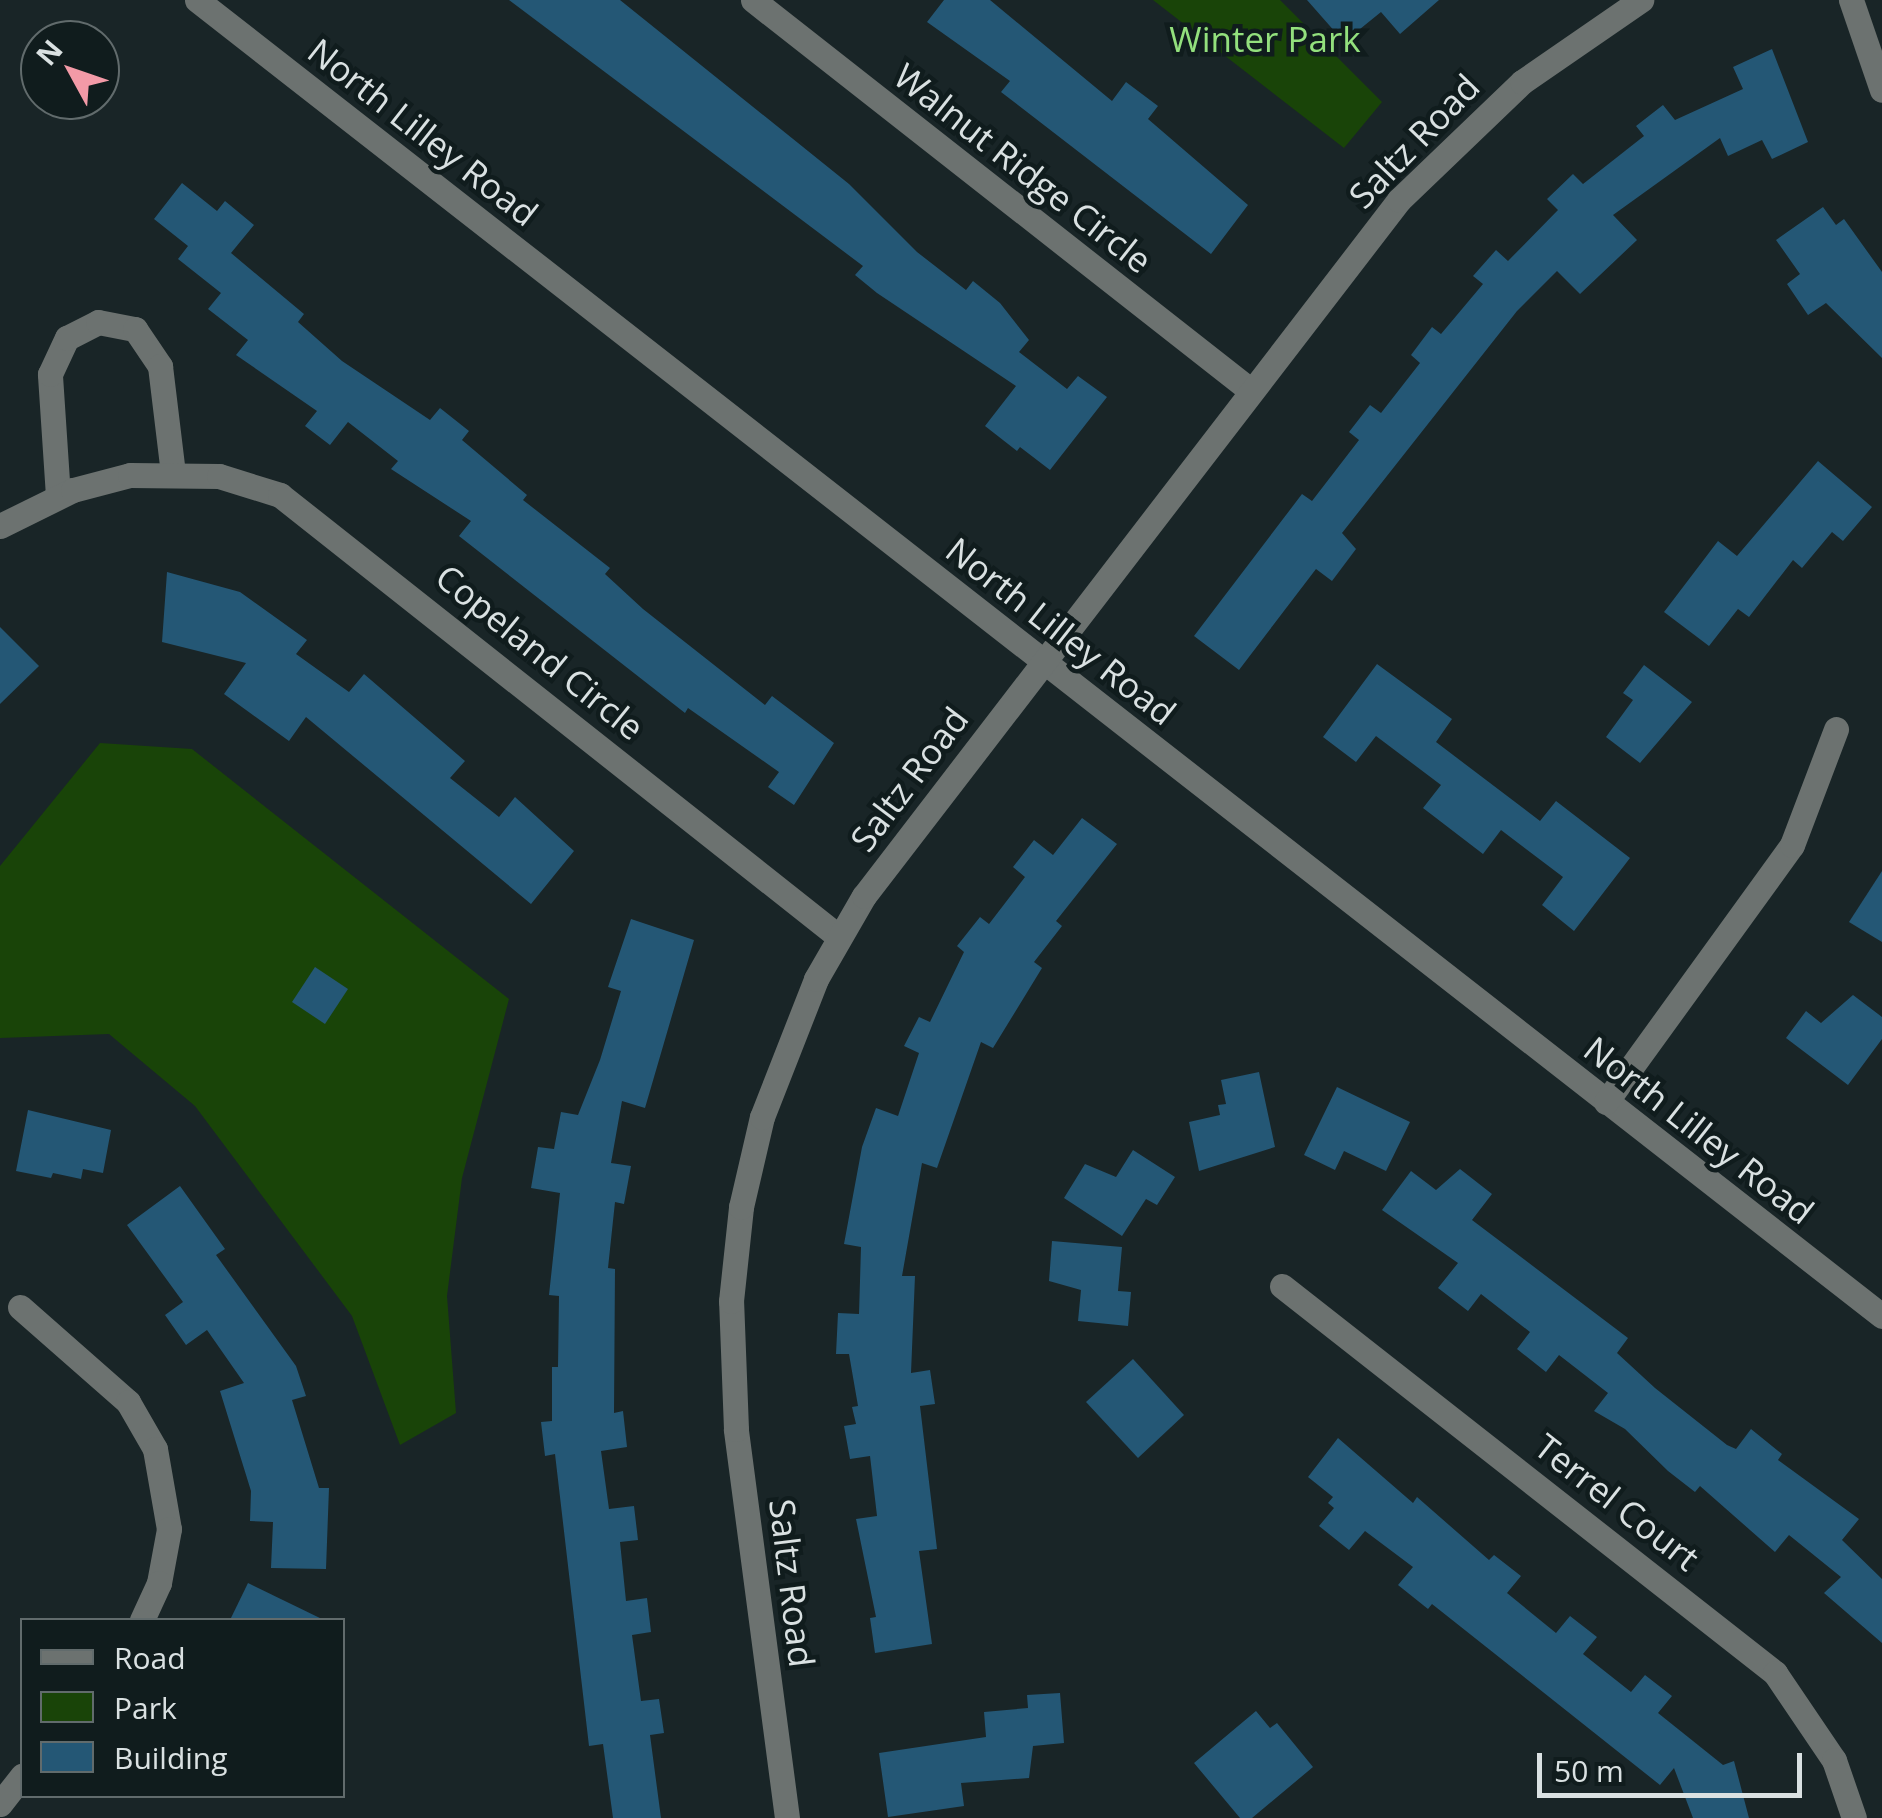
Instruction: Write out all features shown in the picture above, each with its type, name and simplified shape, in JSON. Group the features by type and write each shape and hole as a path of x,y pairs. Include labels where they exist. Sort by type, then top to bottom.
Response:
{"street":[{"name":"North Lilley Road","path":"197,0 1882,1316"},
{"name":"Walnut Ridge Circle","path":"753,0 1250,390"},
{"name":"Saltz Road","path":"787,1818 736,1429 732,1302 742,1207 762,1117 793,1030 839,937 1042,661 1399,200 1461,135 1586,34 1642,0"},
{"path":"1851,0 1882,90"},
{"path":"58,496 50,374 68,338 98,322 135,329 160,366 173,473"},
{"name":"Copeland Circle","path":"0,526 58,496 130,475 219,476 280,495 320,521 839,937"},
{"path":"1606,1102 1792,845 1836,729"},
{"name":"Terrel Court","path":"1282,1286 1775,1673 1834,1760 1854,1818"},
{"path":"20,1307 128,1402 155,1449 169,1529 160,1583 143,1618"},
{"path":"0,1804 20,1779"}],"green space":[{"name":"Winter Park","path":"1153,0 1280,0 1382,102 1344,148"},
{"path":"100,743 192,749 509,999 462,1178 447,1296 456,1413 400,1445 352,1316 195,1106 109,1034 0,1038 0,866"}],"building":[{"path":"509,0 620,0 849,184 917,252 966,290 973,281 1000,303 1029,340 1019,352 1067,389 1078,376 1107,397 1050,470 1020,447 1017,451 985,426 1016,386 877,293 855,275 863,266"},
{"path":"944,0 990,0 1112,101 1126,82 1158,106 1148,119 1248,205 1211,254 1001,92 1010,81 927,22"},
{"path":"1307,0 1439,0 1400,34 1381,12 1344,42"},
{"path":"1772,49 1808,142 1772,159 1762,140 1728,156 1720,138 1613,215 1637,240 1580,294 1557,271 1517,311 1342,533 1356,549 1332,581 1316,569 1239,670 1194,636 1302,494 1312,501 1359,440 1349,432 1370,405 1381,413 1420,363 1411,355 1432,327 1441,334 1483,284 1473,276 1496,250 1508,261 1558,210 1547,199 1573,174 1583,184 1644,136 1636,126 1663,105 1675,120 1743,89 1733,67"},
{"path":"182,183 217,211 225,201 254,225 231,253 304,314 298,322 342,361 430,420 440,408 469,431 462,440 527,495 523,500 610,568 605,574 643,609 765,705 772,696 834,743 794,805 768,787 779,772 688,708 685,713 459,536 471,521 391,469 398,461 348,422 330,445 305,426 317,411 236,355 248,340 208,309 221,293 178,259 188,246 154,219"},
{"path":"1823,207 1836,225 1844,219 1882,272 1882,358 1826,303 1808,315 1787,284 1800,274 1776,240"},
{"path":"1818,461 1872,507 1843,541 1832,532 1802,568 1793,560 1749,617 1738,609 1709,646 1664,612 1718,541 1737,556"},
{"path":"167,572 240,592 307,640 296,654 349,692 364,674 465,761 450,778 499,817 515,797 574,851 531,904 306,717 289,741 224,694 246,663 162,642"},
{"path":"0,627 39,666 0,704"},
{"path":"1377,664 1452,719 1436,742 1540,821 1556,801 1630,858 1574,931 1542,905 1563,877 1501,830 1483,854 1423,808 1441,785 1376,736 1356,762 1323,737"},
{"path":"1644,665 1692,702 1640,763 1606,737 1633,700 1623,693"},
{"path":"1082,818 1117,844 1056,921 1062,926 1034,962 1042,968 993,1048 981,1042 937,1168 922,1163 902,1276 915,1276 911,1373 930,1370 935,1404 920,1406 937,1549 919,1551 932,1644 875,1653 870,1618 876,1617 856,1519 877,1516 870,1456 850,1459 844,1426 856,1424 852,1407 858,1406 849,1354 836,1354 838,1313 859,1314 861,1247 844,1244 862,1147 876,1108 898,1116 919,1053 904,1046 919,1017 930,1022 964,952 957,946 980,917 989,924 1025,877 1013,867 1034,840 1053,855"},
{"path":"1882,871 1882,942 1849,922"},
{"path":"631,919 694,940 645,1108 622,1101 611,1163 631,1166 624,1204 615,1202 608,1268 615,1269 614,1413 623,1411 627,1447 601,1451 609,1509 634,1506 638,1540 620,1542 626,1601 647,1598 651,1632 632,1635 641,1701 659,1699 664,1733 650,1735 661,1818 613,1818 603,1744 589,1746 555,1454 545,1456 541,1422 552,1421 552,1367 558,1367 559,1296 549,1295 560,1193 531,1188 538,1147 554,1149 561,1112 578,1115 600,1060 621,991 608,987"},
{"path":"315,967 348,989 325,1024 292,1002"},
{"path":"1853,995 1882,1017 1882,1039 1848,1085 1786,1038 1806,1011 1821,1023"},
{"path":"1259,1072 1275,1147 1199,1171 1189,1122 1220,1115 1218,1105 1226,1104 1221,1080"},
{"path":"1337,1087 1410,1122 1386,1171 1344,1151 1335,1170 1304,1155"},
{"path":"28,1110 111,1130 103,1173 83,1169 81,1179 16,1171"},
{"path":"1133,1150 1175,1177 1157,1205 1146,1199 1122,1236 1064,1198 1085,1164 1116,1177"},
{"path":"1460,1169 1492,1194 1472,1220 1628,1338 1617,1353 1655,1388 1736,1449 1751,1429 1782,1454 1778,1460 1859,1519 1842,1540 1882,1579 1882,1643 1824,1593 1841,1577 1789,1535 1775,1552 1700,1486 1695,1492 1625,1429 1594,1411 1608,1393 1559,1355 1546,1372 1517,1349 1530,1332 1481,1294 1468,1311 1438,1288 1458,1263 1382,1210 1411,1171 1436,1190"},
{"path":"180,1186 225,1249 216,1255 296,1366 306,1396 292,1400 319,1488 329,1488 326,1569 271,1568 273,1522 250,1521 251,1491 220,1391 244,1383 207,1330 186,1345 165,1315 183,1302 127,1225"},
{"path":"1052,1241 1122,1247 1118,1291 1131,1292 1128,1326 1078,1321 1081,1290 1049,1281"},
{"path":"1133,1359 1184,1415 1138,1458 1086,1402"},
{"path":"1338,1438 1413,1503 1417,1497 1489,1560 1494,1555 1521,1576 1507,1593 1556,1633 1570,1616 1597,1637 1583,1654 1631,1692 1645,1675 1672,1696 1658,1713 1723,1765 1734,1761 1749,1818 1693,1818 1674,1768 1660,1785 1432,1604 1428,1609 1398,1585 1413,1567 1365,1531 1349,1550 1319,1526 1334,1508 1328,1503 1333,1497 1308,1477"},
{"path":"248,1583 320,1618 231,1618"},
{"path":"1060,1693 1064,1743 1033,1746 1029,1778 961,1783 964,1806 888,1817 879,1753 986,1737 984,1712 1028,1708 1027,1695"},
{"path":"1256,1711 1270,1728 1277,1723 1313,1767 1252,1818 1240,1818 1194,1763"}]}
